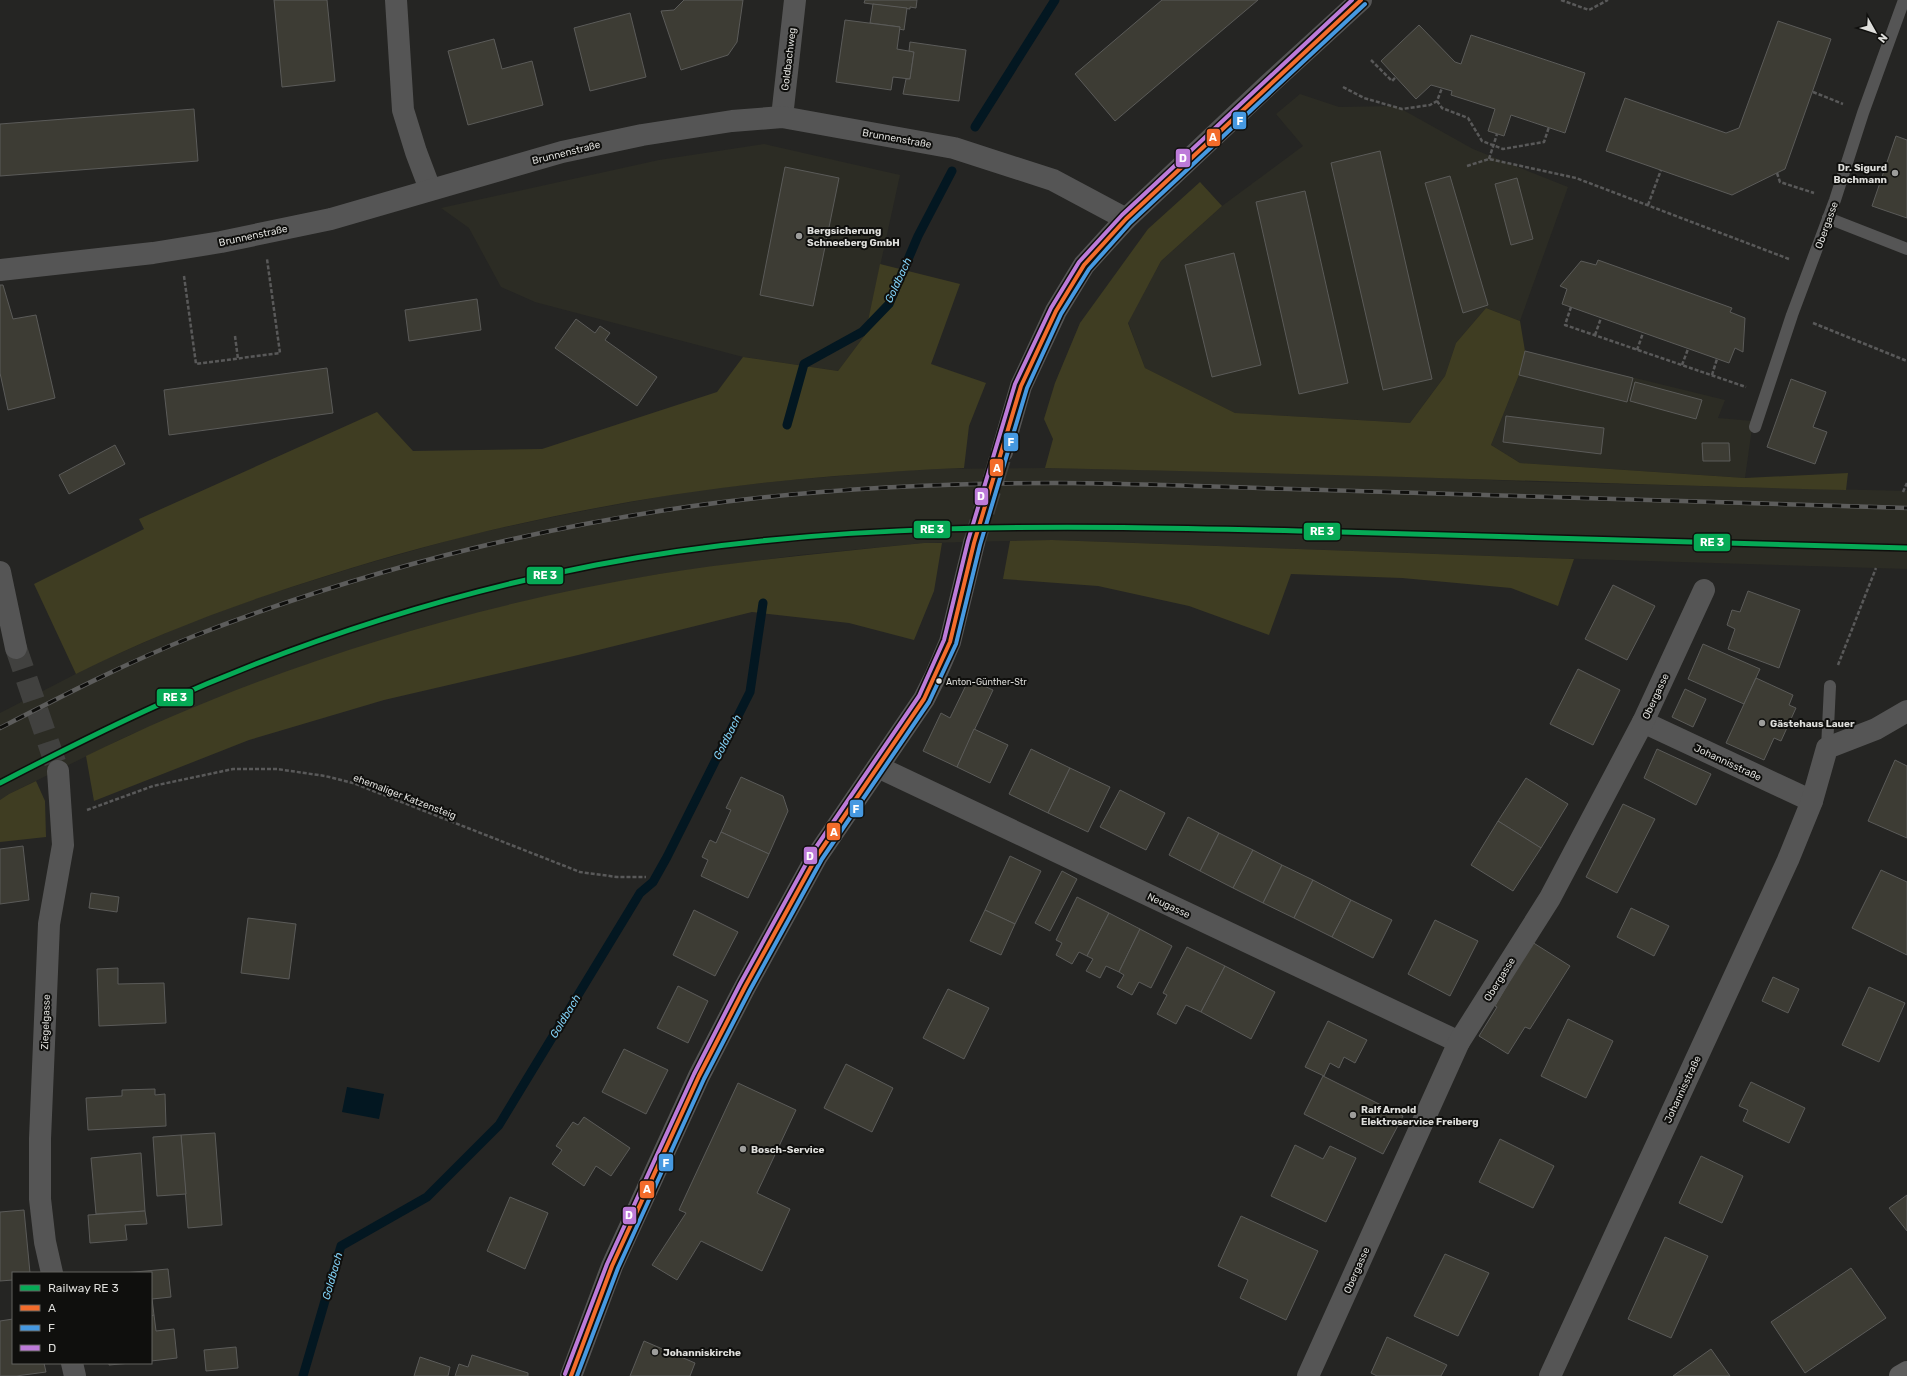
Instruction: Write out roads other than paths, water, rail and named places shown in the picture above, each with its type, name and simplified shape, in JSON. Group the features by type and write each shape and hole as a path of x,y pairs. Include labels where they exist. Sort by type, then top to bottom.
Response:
{"main road":[{"path":"1900,1376 1907,1372"}],"street":[{"path":"396,0 403,110 416,152 430,189"},
{"name":"Goldbachweg","path":"782,117 795,0"},
{"path":"1002,452 1021,386 1056,311 1084,265 1126,219 1268,85 1361,0"},
{"name":"Brunnenstraße","path":"0,270 82,262 180,249 264,233 331,219 430,189 562,152 642,135 732,121 782,117 954,148 1053,180 1126,219"},
{"path":"571,1376 612,1266 699,1076 745,987 817,856 924,699 935,677 950,642 974,543"},
{"path":"0,572 16,648"},
{"name":"Obergasse","path":"1308,1376 1459,1042 1550,898 1643,722 1704,590"},
{"path":"1827,748 1876,728 1907,711"},
{"name":"Johannisstraße","path":"1643,722 1812,801"},
{"name":"Johannisstraße","path":"1550,1376 1788,860 1812,801 1827,748"},
{"name":"Neugasse","path":"878,767 1459,1042"},
{"name":"Ziegelgasse","path":"52,1272 45,1242 40,1199 40,1139 49,924 63,845 58,771"},
{"path":"72,1364 74,1376"}],"lane":[{"name":"Obergasse","path":"1755,427 1792,315 1835,200 1863,113 1904,0"},
{"path":"1828,218 1907,249"},
{"name":"Johannisstraße","path":"1827,748 1830,686"}],"water":[{"path":"347,1087 384,1094 379,1119 342,1112"}],"waterway":[{"name":"Goldbach","path":"975,127 1055,0"},
{"name":"Goldbach","path":"787,425 804,364 862,332 889,304 918,236 952,171"},
{"name":"Goldbach","path":"303,1376 341,1246 427,1197 499,1125 640,893 653,882 750,692 763,603"}],"tunnel":[{"path":"974,543 1002,452"},
{"path":"16,648 58,771"}],"railway":[{"path":"0,728 96,679 169,646 251,615 368,577 486,545 546,532 666,510 763,497 909,486 1007,483 1085,483 1907,508"}],"place":[{"name":"Dr. Sigurd Bochmann","path":"1895,173"},
{"name":"Bergsicherung Schneeberg GmbH","path":"799,236"},
{"name":"Anton-Günther-Str","path":"939,681"},
{"name":"Gästehaus Lauer","path":"1762,723"},
{"name":"Ralf Arnold Elektroservice Freiberg","path":"1353,1115"},
{"name":"Bosch-Service","path":"743,1149"},
{"name":"Johanniskirche","path":"655,1352"}]}
